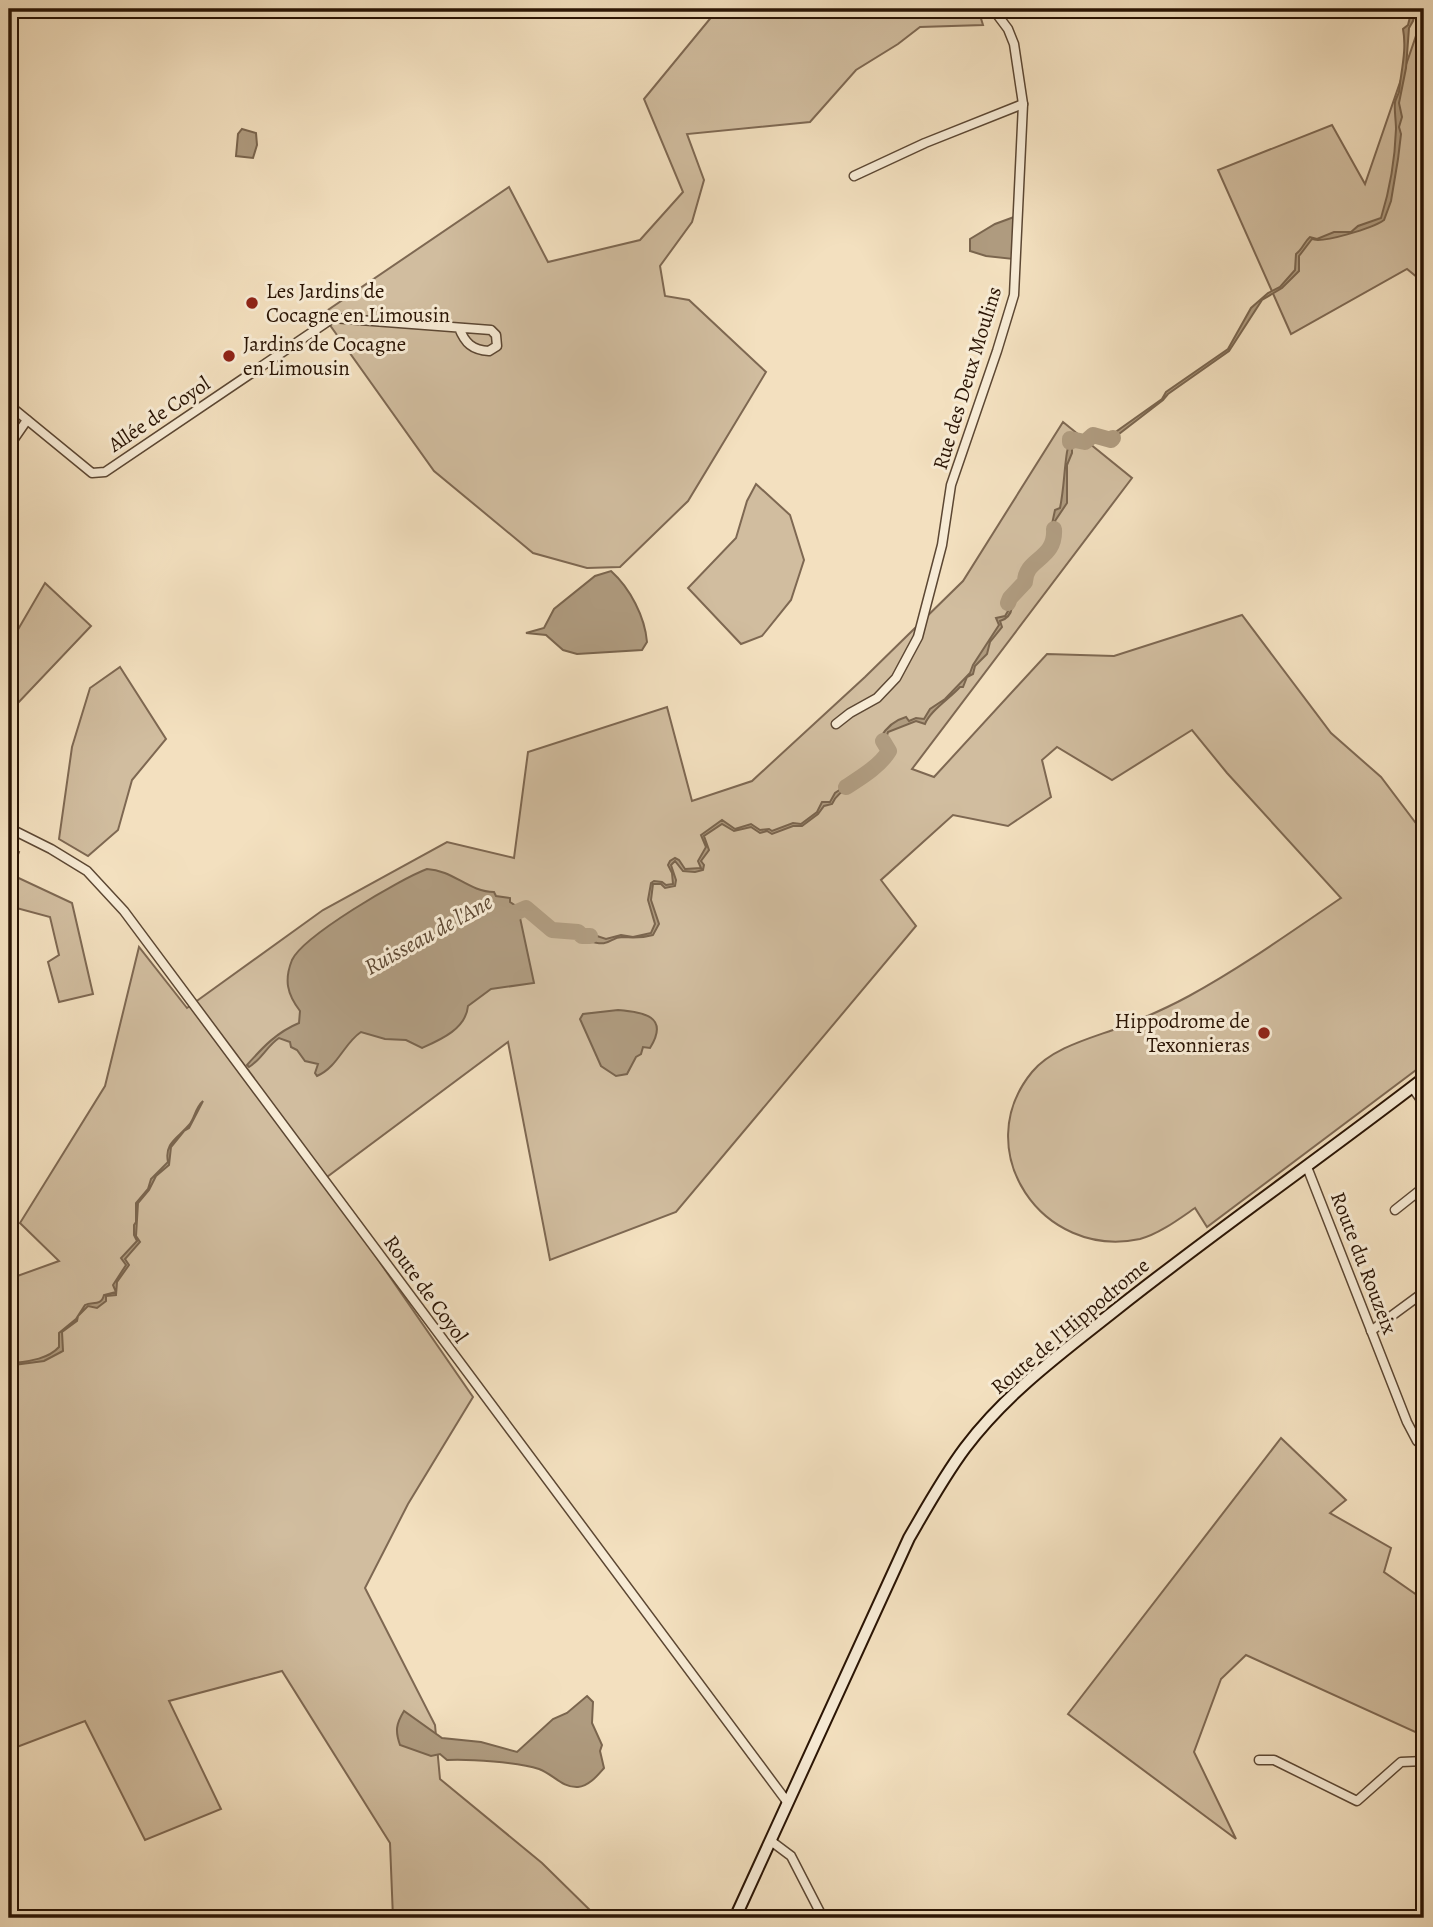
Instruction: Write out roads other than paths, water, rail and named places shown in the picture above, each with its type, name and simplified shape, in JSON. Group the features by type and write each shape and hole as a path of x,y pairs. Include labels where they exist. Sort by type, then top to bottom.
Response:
{"main road":[{"name":"Route de l'Hippodrome","path":"735,1918 909,1538 966,1447 1003,1404 1033,1375 1165,1271 1424,1078"}],"street":[{"name":"Rue des Deux Moulins","path":"836,724 877,698 896,678 918,637 942,545 951,485 1014,295 1023,104 1014,44 993,9"},
{"path":"854,176 925,143 1023,104"},
{"name":"Allée de Coyol","path":"9,405 92,473 105,472 333,318 491,330 496,335 496,346 489,351 477,350 464,341 459,328"},
{"path":"9,446 27,420"},
{"name":"Route de Coyol","path":"9,828 51,849 86,872 124,911 788,1802"},
{"path":"1412,1087 1424,1104"},
{"name":"Route du Rouzeix","path":"1307,1167 1407,1422 1417,1441 1424,1447"},
{"path":"1395,1210 1424,1188"},
{"path":"1371,1331 1424,1292"},
{"path":"1259,1760 1274,1760 1357,1801 1401,1762 1424,1761"},
{"path":"771,1841 791,1856 823,1918"}],"water":[{"path":"1412,9 1416,9 1409,28 1406,68 1399,103 1402,117 1398,159 1391,201 1384,220 1347,234 1326,239 1317,240 1312,239 1299,256 1299,271 1282,288 1262,300 1229,351 1168,394 1112,442 1093,436 1106,434 1112,437 1162,399 1166,392 1228,349 1251,308 1268,293 1280,287 1295,270 1296,254 1310,237 1317,239 1334,232 1351,232 1358,226 1381,218 1394,151 1395,101 1399,92 1403,60 1403,29 1408,25"},
{"path":"242,129 256,133 257,145 253,158 236,156 238,134"},
{"path":"1014,217 1013,259 970,251 970,239 995,224"},
{"path":"1070,436 1088,441 1072,443 1072,453 1067,465 1067,503 1055,521 1059,534 1044,561 1038,561 1027,573 1027,583 1009,603 1012,607 1010,614 1000,621 1002,627 990,642 987,654 975,666 973,674 967,677 963,687 935,710 925,724 916,721 888,732 885,743 893,751 890,756 885,757 880,738 888,728 906,717 909,721 924,719 930,709 945,699 970,673 999,625 996,618 1005,616 1008,611 1007,600 1024,581 1024,575 1033,564 1032,560 1035,557 1040,559 1054,538 1052,524 1055,510 1060,508"},
{"path":"611,571 630,594 640,613 647,642 642,650 577,654 563,650 546,635 526,633 544,628 554,609 595,576"},
{"path":"863,777 802,826 793,826 772,834 767,831 760,833 751,827 734,831 722,824 704,836 709,850 701,861 703,870 683,871 675,861 671,865 676,880 675,886 665,888 661,884 653,884 651,900 659,924 653,935 633,937 651,933 655,924 648,900 651,883 654,881 673,884 668,865 675,858 685,869 701,868 698,861 706,847 701,835 722,820 735,829 751,824 760,830 772,831 793,823 801,824 817,812 822,802 830,802 835,793"},
{"path":"427,869 445,873 477,889 494,892 496,896 510,898 519,913 534,983 491,989 468,1006 457,1027 422,1048 406,1040 385,1039 361,1032 330,1067 317,1076 315,1073 318,1064 305,1061 297,1050 291,1047 290,1042 279,1038 249,1067 247,1065 271,1041 299,1023 300,1011 290,993 288,974 292,960 300,950 332,923 396,884"},
{"path":"524,905 552,928 559,927 565,932 577,929 583,935 591,934 606,939 621,935 633,937 618,937 606,943 596,943 570,931 566,935 560,931 553,933 533,913 525,912"},
{"path":"618,1010 644,1014 655,1022 657,1029 650,1048 643,1047 627,1074 616,1076 601,1066 580,1019 583,1014"},
{"path":"203,1101 189,1128 171,1147 169,1165 156,1176 149,1190 138,1203 136,1236 140,1242 125,1259 129,1265 117,1282 116,1295 106,1296 106,1301 97,1308 88,1306 78,1316 77,1321 62,1332 63,1351 44,1361 14,1365 10,1363 9,1358 14,1363 44,1357 55,1351 59,1347 59,1333 76,1319 85,1305 99,1302 104,1295 116,1292 113,1285 126,1265 121,1258 137,1241 134,1235 136,1203 148,1189 151,1179 168,1162 170,1145 189,1125"},
{"path":"587,1696 593,1702 592,1723 602,1745 600,1751 604,1768 586,1785 578,1787 562,1783 539,1769 519,1764 447,1760 440,1754 431,1756 400,1745 397,1736 398,1724 404,1711 442,1738 481,1742 517,1752 553,1719 567,1713"}],"waterway":[{"name":"Ruisseau de l'Ane","path":"1070,442 1070,439 1085,442 1093,435 1111,440 1113,438"},
{"name":"Ruisseau de l'Ane","path":"1008,603 1025,582 1030,568 1050,547 1054,529"},
{"name":"Ruisseau de l'Ane","path":"846,787 885,756 889,751 883,741"},
{"name":"Ruisseau de l'Ane","path":"499,920 526,908 552,930 590,936"}],"place":[{"name":"Les Jardins de Cocagne en Limousin","path":"252,303"},
{"name":"Jardins de Cocagne en Limousin","path":"229,356"},
{"name":"Hippodrome de Texonnieras","path":"1264,1033"}]}
